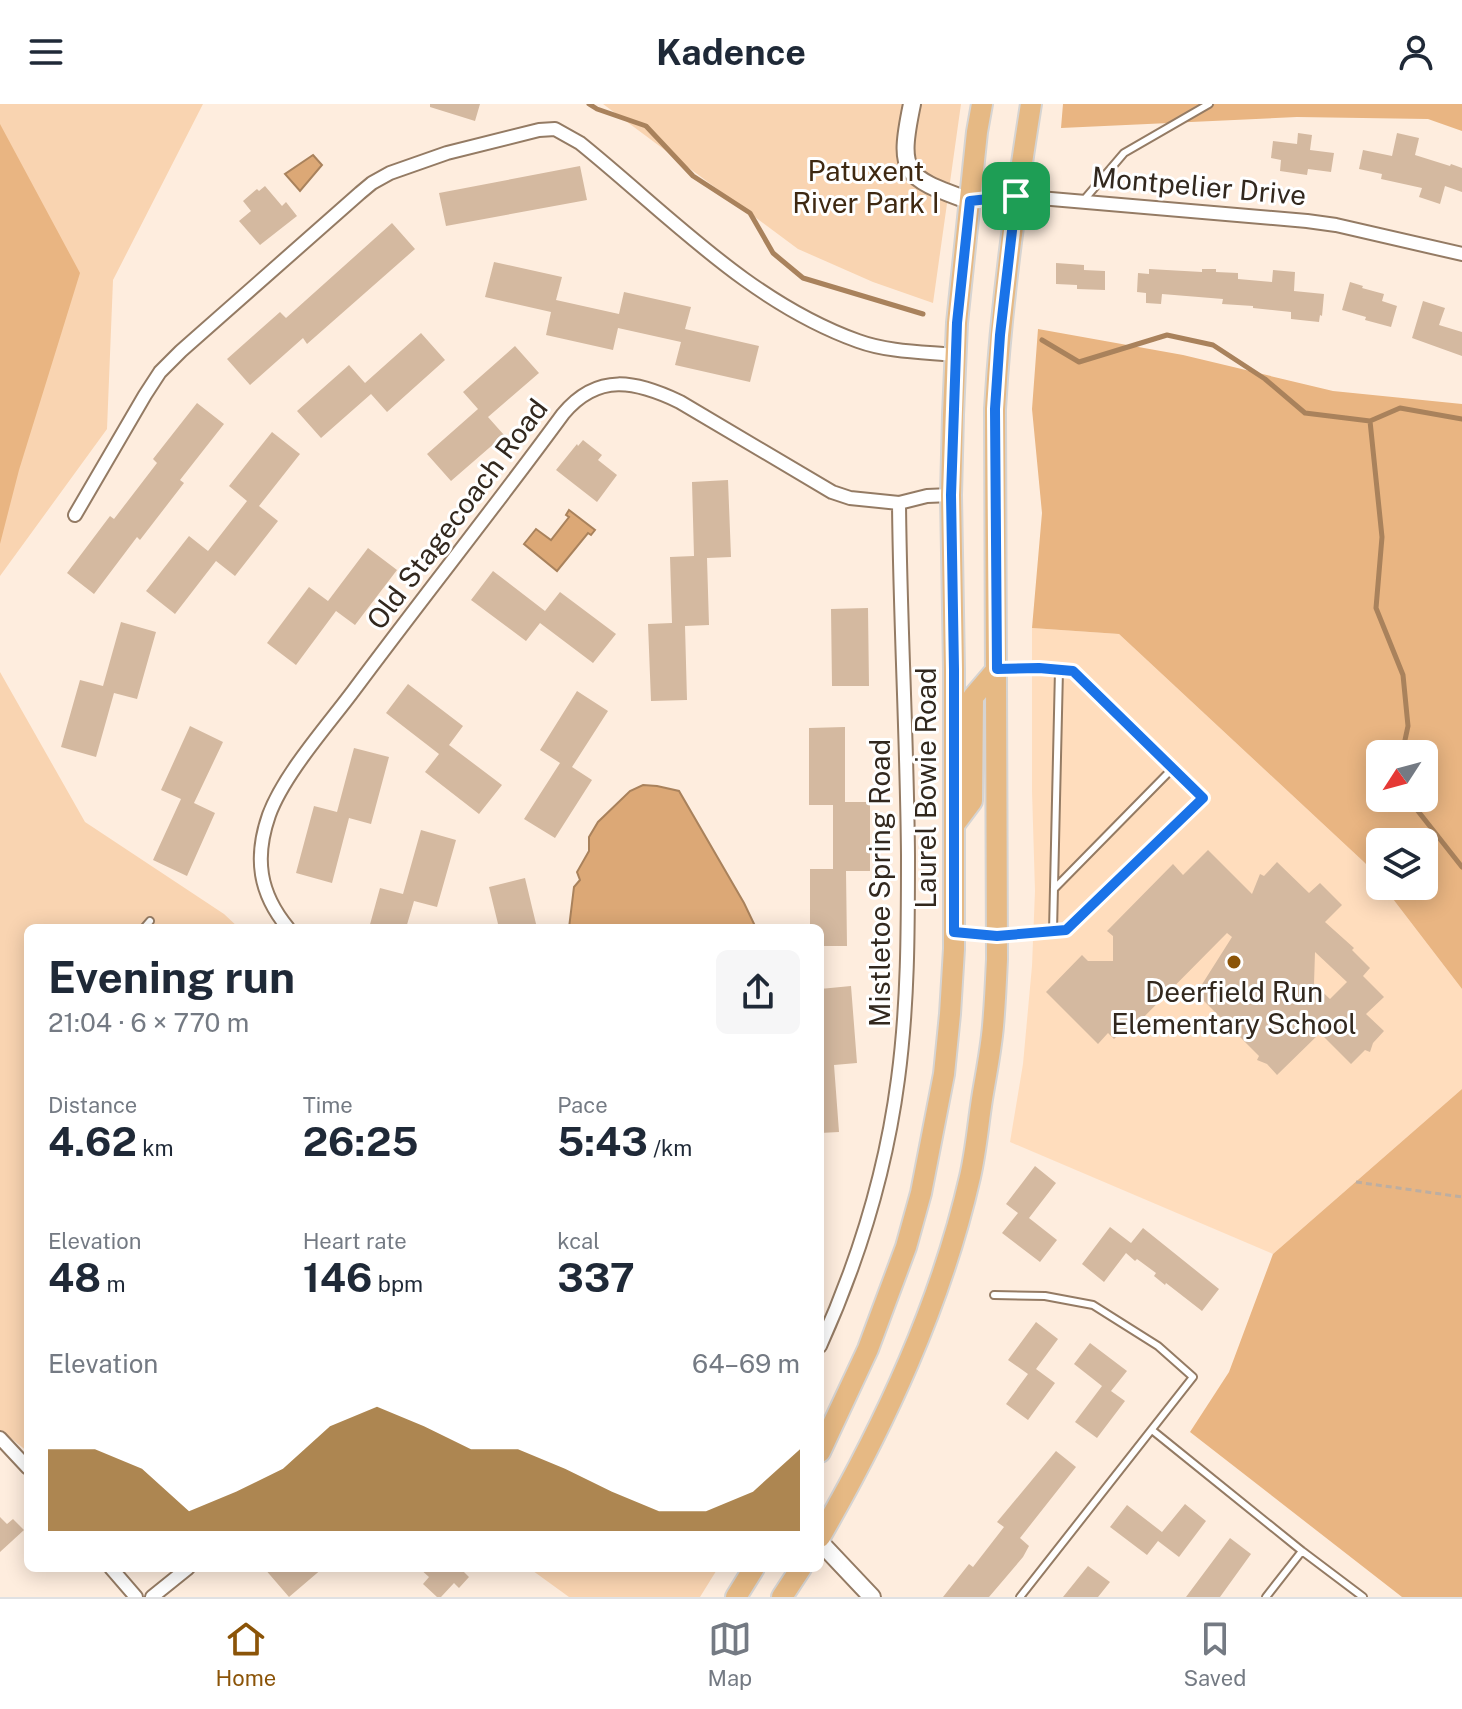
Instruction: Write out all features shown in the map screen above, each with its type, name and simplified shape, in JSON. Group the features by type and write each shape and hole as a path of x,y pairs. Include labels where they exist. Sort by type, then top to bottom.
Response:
{"main road":[{"name":"Laurel Bowie Road","path":"824,1444 852,1386 906,1247 921,1193 944,1074 954,932 951,495 955,355 982,104"},
{"path":"824,1533 867,1453 929,1311 953,1238 976,1147 993,1028 997,936 995,409 1016,196 1031,104"},
{"path":"954,825 972,801 973,697 997,669"},
{"path":"736,1597 752,1572"},
{"path":"782,1597 798,1572"}],"street":[{"name":"Montpelier Drive","path":"912,104 905,139 906,160 913,175 926,184 970,201 1016,196 1336,225 1462,254"},
{"path":"75,515 160,372 360,193 382,177 404,168 447,153 539,130 555,129 572,137 721,262 807,319 860,342 955,355"},
{"name":"Old Stagecoach Road","path":"285,924 265,893 262,877 265,833 274,805 293,772 577,399 615,384 640,386 680,402 832,492 850,498 899,503 927,496 951,495"},
{"name":"Mistletoe Spring Road","path":"824,1337 865,1230 891,1125 904,1030 908,971 908,868 899,503"},
{"path":"0,1438 24,1464"},
{"path":"824,1544 872,1597"},
{"path":"114,1572 136,1597"},
{"path":"152,1597 183,1572"}],"lane":[{"path":"1083,202 1124,153 1209,104"},
{"path":"954,932 997,936 1066,930 1203,798 1073,671 997,669"},
{"path":"1053,931 1059,670"},
{"path":"1054,889 1172,769"},
{"path":"994,1295 1045,1296 1093,1305 1158,1346 1193,1377 1020,1597"},
{"path":"1152,1430 1363,1597"},
{"path":"1266,1597 1302,1551"}],"path":[{"path":"1356,1182 1462,1197"}],"shaded area":[{"path":"1063,104 1462,104 1462,131 1428,119 1297,117 1061,128"},
{"path":"0,124 80,273 19,470 0,544"},
{"path":"313,155 322,165 300,191 285,174"},
{"path":"1038,329 1183,355 1333,391 1462,404 1462,989 1394,900 1438,900 1438,828 1366,828 1366,864 1119,634 1032,628 1042,513 1032,409"},
{"path":"569,510 595,530 591,535 588,533 557,571 524,544 536,529 551,540 569,517 566,515"},
{"path":"1032,628 1119,634 1365,863 1366,900 1394,900 1462,989 1462,1089 1273,1254 1010,1142 1023,1064 1032,966 1035,891"},
{"path":"643,785 679,791 754,924 569,924 574,887 580,880 577,872 589,851 589,837 598,822 630,791"},
{"path":"1462,1089 1462,1597 1402,1597 1190,1432 1229,1372 1273,1254"}],"green space":[{"path":"0,104 203,104 113,280 107,429 0,576"},
{"name":"Patuxent River Park I","path":"603,104 961,104 933,303 873,282 798,249"},
{"path":"0,672 85,822 235,924 24,924 24,1449 0,1433"},
{"path":"535,1572 716,1572 700,1597 569,1597"}],"building":[{"path":"430,104 480,104 475,121 430,107"},
{"path":"1298,133 1312,135 1310,150 1334,153 1331,172 1308,169 1307,175 1280,171 1281,160 1271,158 1273,141 1297,144"},
{"path":"1397,133 1419,138 1415,155 1462,168 1462,192 1445,186 1440,204 1419,197 1422,188 1381,179 1382,174 1359,169 1363,150 1392,156"},
{"path":"580,166 587,200 446,226 439,193"},
{"path":"265,186 282,206 286,202 297,216 260,245 239,221 251,211 243,201"},
{"path":"392,223 415,249 307,344 303,338 250,385 227,359 280,312 286,318"},
{"path":"494,262 562,277 556,300 619,314 624,292 691,307 685,329 759,346 750,382 675,365 681,342 618,328 613,350 546,335 551,312 485,297"},
{"path":"1056,263 1084,265 1084,270 1105,271 1105,290 1077,289 1077,285 1056,284"},
{"path":"1149,269 1202,272 1202,269 1216,269 1216,272 1238,273 1238,279 1272,282 1273,270 1295,272 1294,291 1324,294 1322,316 1319,322 1291,319 1291,312 1222,304 1223,299 1162,294 1161,304 1146,303 1146,293 1137,292 1138,273 1149,274"},
{"path":"1350,282 1384,294 1382,301 1397,306 1391,327 1342,310"},
{"path":"1423,301 1445,308 1439,325 1462,332 1462,356 1412,338"},
{"path":"421,333 445,360 387,412 371,394 321,438 297,411 349,365 365,383"},
{"path":"515,346 539,373 488,417 504,435 451,481 427,454 478,409 463,392"},
{"path":"197,403 224,424 180,480 184,483 140,540 137,537 94,594 67,573 110,516 114,519 157,463 153,459"},
{"path":"272,432 300,454 259,506 278,521 235,576 216,561 175,614 146,591 189,536 208,551 247,501 229,486"},
{"path":"583,440 602,455 598,460 617,475 597,502 556,470"},
{"path":"728,480 731,557 707,558 709,625 685,626 687,700 651,701 648,624 672,623 670,557 694,556 692,482"},
{"path":"368,548 397,570 355,625 336,611 296,665 267,643 309,587 328,601"},
{"path":"493,571 545,611 560,592 616,634 593,663 540,623 526,641 471,600"},
{"path":"868,608 869,686 832,686 831,609"},
{"path":"121,622 156,632 137,699 114,693 96,757 61,747 80,680 103,686"},
{"path":"408,684 463,726 449,745 502,785 479,814 425,772 439,754 386,713"},
{"path":"577,691 608,711 572,767 592,780 555,838 524,819 560,763 540,750"},
{"path":"190,726 223,742 194,803 215,813 187,876 153,860 181,799 161,790"},
{"path":"845,727 845,802 870,802 870,871 846,871 847,946 824,946 824,924 810,924 810,869 833,869 833,805 809,805 809,728"},
{"path":"354,748 389,757 371,824 349,818 332,883 296,873 314,806 337,812"},
{"path":"421,830 456,840 437,907 414,901 407,924 370,924 380,888 403,894"},
{"path":"1208,850 1252,894 1260,874 1264,876 1277,862 1309,893 1320,883 1342,905 1325,922 1354,948 1352,950 1370,968 1363,976 1384,997 1366,1014 1384,1031 1373,1043 1370,1052 1365,1050 1351,1064 1320,1033 1277,1075 1267,1064 1257,1060 1259,1056 1235,1032 1225,1028 1227,1024 1203,1000 1194,997 1232,937 1227,933 1128,1033 1124,1029 1114,1039 1108,1033 1098,1044 1046,992 1082,955 1088,961 1113,961 1113,936 1107,931 1173,864 1183,875","holes":["1315,952 1347,982 1330,999 1314,984"]},
{"path":"525,878 536,924 498,924 489,887"},
{"path":"851,986 857,1063 834,1065 839,1132 824,1133 824,989"},
{"path":"1035,1166 1056,1183 1029,1218 1057,1240 1040,1262 1002,1233 1018,1213 1006,1204"},
{"path":"1110,1227 1131,1243 1143,1228 1219,1289 1202,1311 1126,1253 1104,1282 1082,1264"},
{"path":"1036,1322 1058,1339 1036,1369 1055,1383 1028,1420 1006,1404 1028,1374 1008,1360"},
{"path":"1090,1343 1127,1371 1111,1391 1125,1401 1097,1438 1075,1422 1102,1386 1074,1364"},
{"path":"1056,1451 1076,1467 1020,1538 1029,1546 1023,1557 989,1597 943,1597 969,1564 973,1567 1004,1527 997,1522"},
{"path":"1185,1504 1206,1521 1179,1557 1158,1541 1147,1555 1110,1527 1127,1505 1162,1532"},
{"path":"0,1517 7,1524 13,1519 24,1530 0,1552"},
{"path":"1230,1538 1251,1554 1220,1597 1186,1597"},
{"path":"1088,1566 1110,1582 1098,1597 1063,1597"},
{"path":"267,1572 318,1572 289,1597"},
{"path":"423,1572 464,1572 469,1577 459,1588 454,1583 441,1597 437,1597 423,1584 429,1577"}],"waterway":[{"path":"589,104 646,126 693,176 750,213 773,253 803,278 923,314"},
{"path":"1042,340 1079,362 1167,335 1213,345 1265,379 1305,413 1370,421 1382,537 1376,608 1403,675 1408,726 1405,740"},
{"path":"1370,421 1400,408 1462,419"},
{"path":"1419,812 1462,867"}],"place":[{"name":"Deerfield Run Elementary School","path":"1234,962"}],"route":[{"path":"1016,196 995,409 997,669 1073,671 1203,798 1066,930 997,936 954,932 953,415 957,323 970,201 1016,196"}]}
